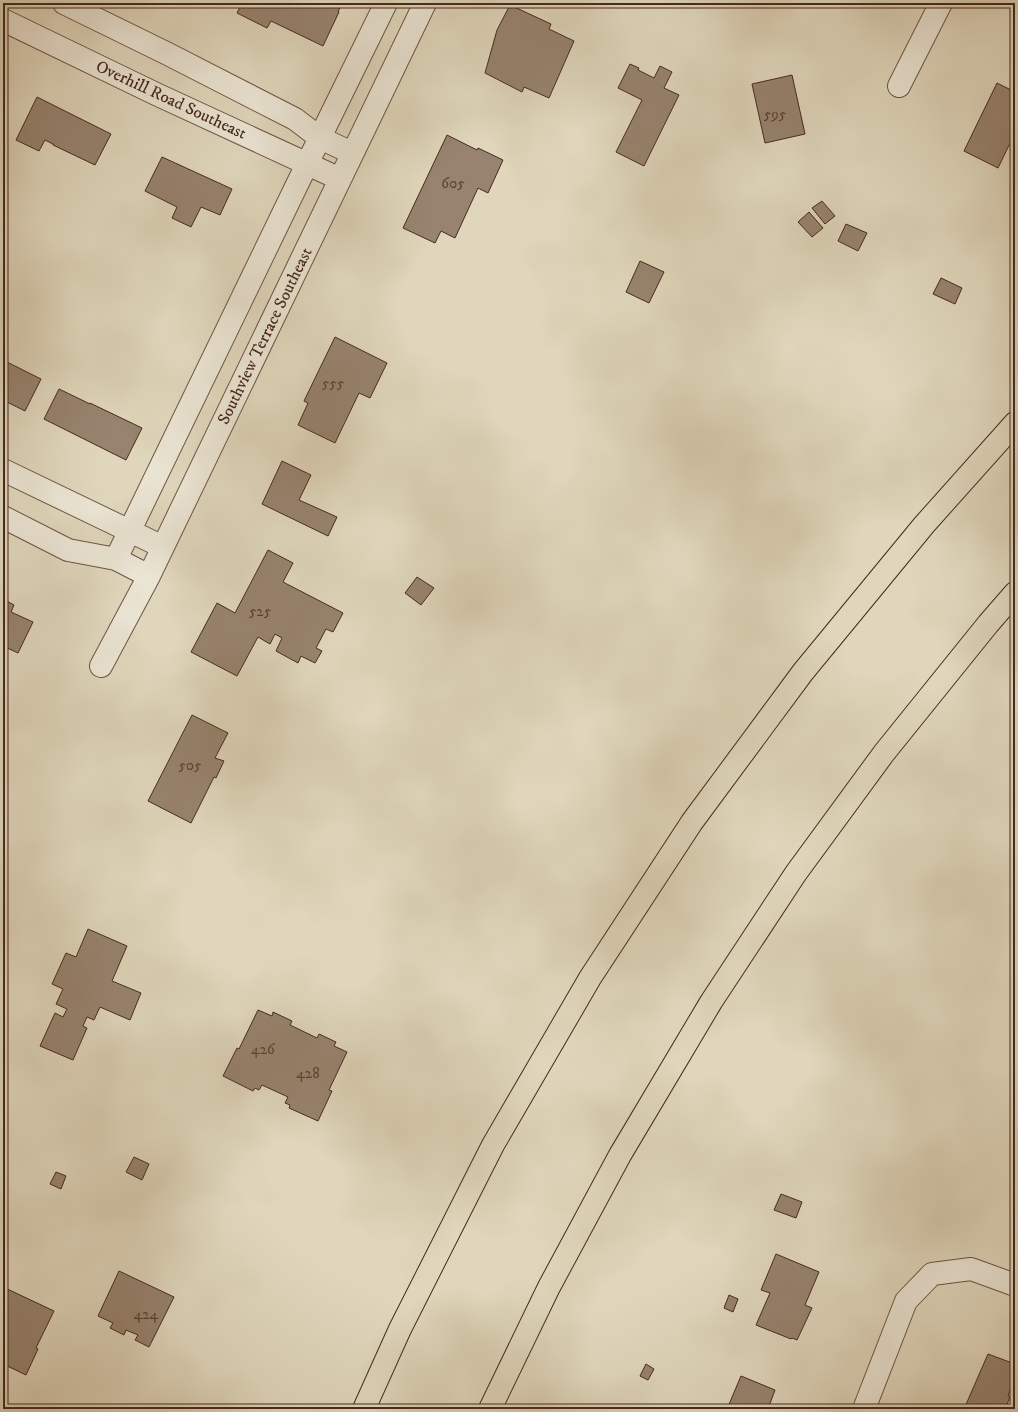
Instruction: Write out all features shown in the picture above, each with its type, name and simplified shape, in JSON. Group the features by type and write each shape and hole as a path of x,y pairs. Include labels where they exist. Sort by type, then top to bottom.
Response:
{"highway":[{"path":"364,1409 400,1328 493,1145 590,978 688,829 808,666 924,525 1015,423"},
{"path":"490,1409 549,1287 620,1155 711,1002 796,873 884,753 988,624 1015,593"}],"street":[{"path":"64,3 166,53 295,120 320,138 352,153"},
{"path":"116,559 386,3"},
{"name":"Southview Terrace Southeast","path":"102,666 149,576 284,299 352,153 425,3"},
{"path":"899,86 940,3"},
{"name":"Overhill Road Southeast","path":"3,20 156,94 340,179"},
{"path":"3,470 163,547"},
{"path":"3,517 68,550 116,559 149,576"},
{"path":"864,1409 906,1301 932,1274 971,1269 1015,1285"}],"building":[{"path":"242,3 342,3 323,46 271,21 267,28 237,13"},
{"path":"510,5 551,24 549,29 574,41 549,98 524,87 522,92 485,73 497,30"},
{"path":"630,64 654,78 660,66 672,72 664,88 679,95 644,166 616,152 642,100 618,88"},
{"path":"792,75 805,134 765,143 752,84"},
{"path":"997,83 1015,92 1015,133 998,168 964,151"},
{"path":"37,97 111,134 95,165 45,140 39,151 16,140"},
{"path":"447,135 477,150 478,148 503,160 488,193 478,188 455,238 441,231 435,243 403,228"},
{"path":"162,157 232,189 220,215 201,207 191,227 172,218 177,207 145,191"},
{"path":"822,201 835,216 825,224 812,208"},
{"path":"809,212 823,228 812,237 798,222"},
{"path":"846,224 867,233 858,251 838,241"},
{"path":"640,261 664,272 649,303 626,292"},
{"path":"941,278 962,288 955,304 933,294"},
{"path":"335,337 387,363 370,398 359,393 335,443 298,425 308,403 304,401"},
{"path":"3,350 7,352 3,360"},
{"path":"3,360 41,379 25,411 3,400"},
{"path":"59,389 142,428 126,460 44,419"},
{"path":"282,461 311,475 299,500 337,517 328,536 262,504"},
{"path":"268,550 293,563 283,582 343,613 333,632 326,629 316,648 322,651 315,663 301,656 298,663 276,651 282,638 275,634 270,644 258,637 237,676 191,652 217,603 235,613"},
{"path":"417,577 434,588 421,605 405,593"},
{"path":"3,599 14,605 11,612 33,622 18,653 3,646"},
{"path":"192,715 228,733 215,758 224,761 216,778 214,777 191,823 148,801"},
{"path":"88,929 127,946 112,981 141,993 130,1020 100,1007 94,1020 87,1017 83,1026 87,1028 73,1060 40,1046 55,1013 63,1017 67,1009 56,1004 63,989 52,984 66,953 76,957"},
{"path":"258,1010 272,1016 273,1012 292,1021 290,1025 317,1038 319,1034 336,1042 334,1046 347,1052 329,1090 332,1091 318,1121 289,1108 290,1105 285,1103 288,1097 262,1085 259,1090 255,1088 253,1091 223,1076 237,1048 239,1049"},
{"path":"134,1157 149,1164 142,1180 126,1172"},
{"path":"56,1172 66,1176 61,1189 50,1184"},
{"path":"781,1194 802,1202 796,1218 774,1210"},
{"path":"776,1254 819,1272 805,1305 812,1308 797,1340 756,1325 770,1293 761,1290"},
{"path":"119,1271 174,1297 149,1347 135,1340 138,1335 126,1330 124,1335 110,1328 113,1323 98,1316"},
{"path":"3,1287 54,1311 36,1348 38,1349 26,1375 3,1364"},
{"path":"729,1295 738,1299 733,1312 724,1308"},
{"path":"988,1354 1015,1364 1015,1377 1005,1409 964,1409"},
{"path":"646,1364 654,1369 648,1380 640,1376"},
{"path":"741,1376 775,1390 768,1409 727,1409"}]}
